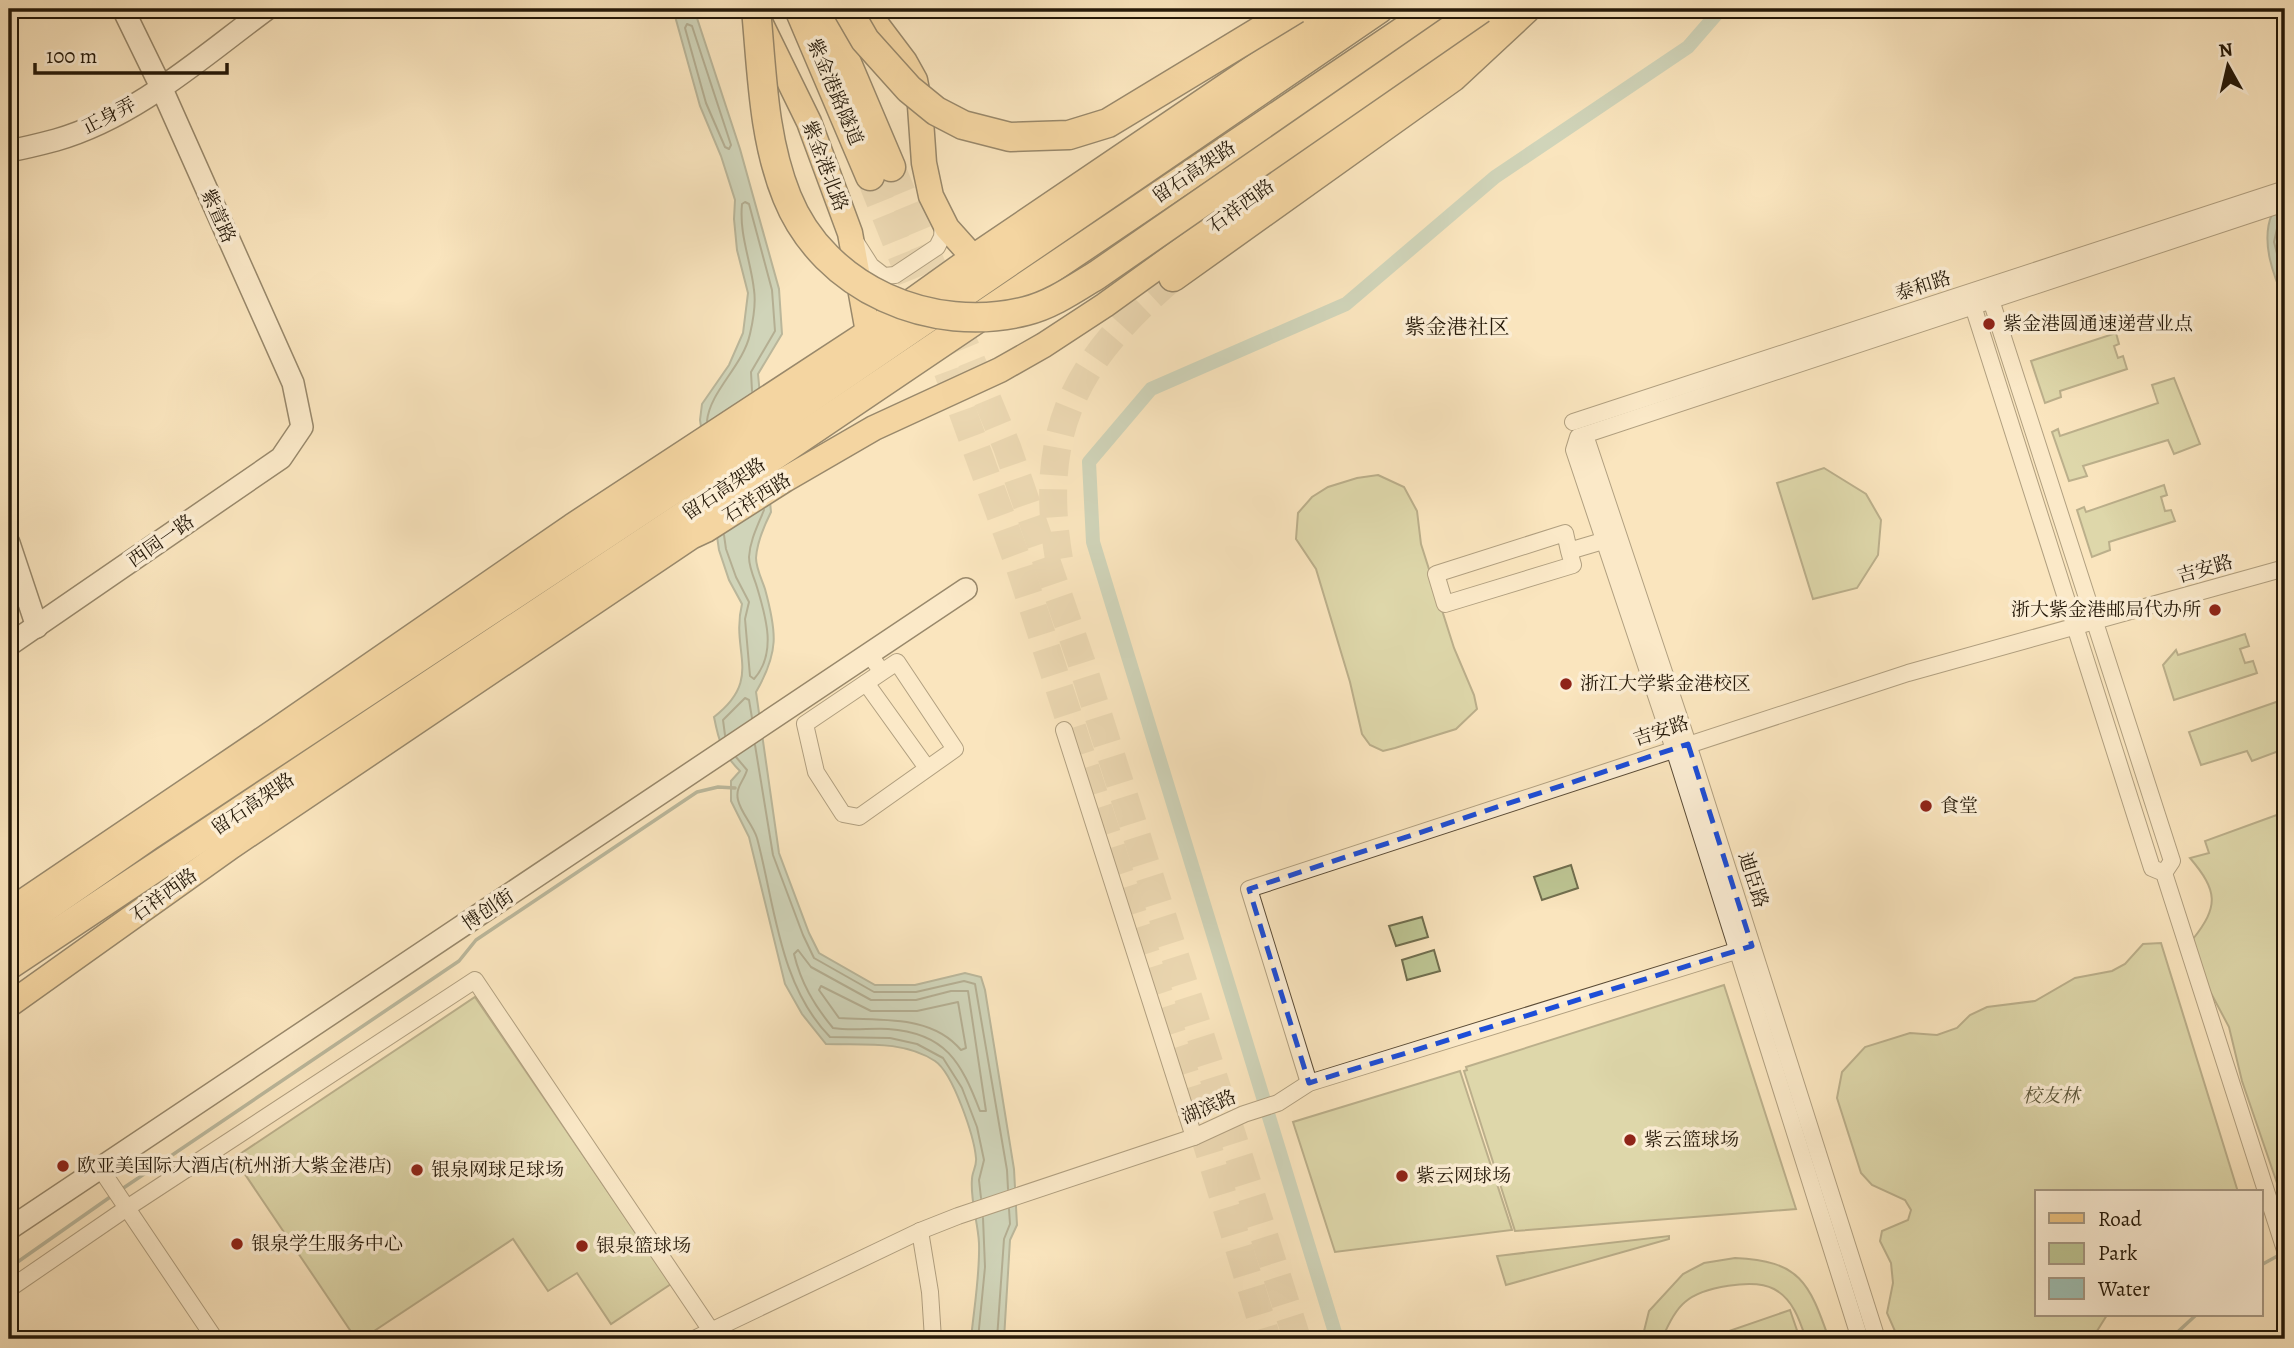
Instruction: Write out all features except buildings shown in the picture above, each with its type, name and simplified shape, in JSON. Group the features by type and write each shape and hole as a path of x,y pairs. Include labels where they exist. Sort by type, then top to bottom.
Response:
{"highway":[{"path":"746,9 775,159 788,200 799,221 831,262 852,280 892,302 943,315 996,317 1028,311 1097,275 1481,9"},
{"path":"755,9 764,96"},
{"name":"紫金港路隧道","path":"799,9 881,171 824,9"},
{"path":"847,9 865,40 909,89 936,111 963,125 1010,137 1069,135 1108,123 1296,9"},
{"name":"留石高架路","path":"9,965 701,519 776,423 1379,9"},
{"name":"留石高架路","path":"9,933 150,835 692,477 1436,9"},
{"path":"1173,277 1453,77 1526,9"}],"main road":[{"name":"紫金港北路","path":"755,9 809,122 850,233 868,332"},
{"path":"865,9 905,62 915,80 920,106 924,163 931,196 947,228 972,257"},
{"path":"9,911 694,445 776,423 868,332 972,257 1339,9"},
{"name":"石祥西路","path":"9,1005 243,838 691,537 701,519 786,479 874,428 1000,370 1054,338 1116,297 1515,9"}],"street":[{"name":"紫萱路","path":"123,9 293,383 302,427"},
{"name":"正身弄","path":"9,151 58,139 92,126 135,104 267,9"},
{"name":"泰和路","path":"1579,432 1991,300 2266,202 2285,189"},
{"name":"泰和路","path":"1579,432 2266,202 2285,203"},
{"path":"850,233 871,266 884,276 895,275 937,247 942,237 943,219"},
{"path":"1991,300 2172,861 2164,873"},
{"path":"1973,306 2152,868 2164,873 2285,1250"},
{"name":"西园一路","path":"9,645 281,458 302,427"},
{"name":"迪臣路","path":"1579,432 1574,450 1617,537 1745,948 1877,1339"},
{"path":"1564,533 1569,551 1573,565 1445,604 1436,574 1564,533"},
{"path":"1569,551 1617,537"},
{"path":"9,543 37,627"},
{"name":"吉安路","path":"1309,1083 1249,889 1908,673 2285,568"},
{"name":"博创街","path":"9,1229 102,1171 966,589"},
{"path":"869,653 882,672"},
{"path":"897,662 955,749 859,817 843,814 816,772 805,724 866,683 897,662"},
{"path":"866,683 927,768"},
{"path":"1065,730 1194,1137"},
{"name":"迪臣路","path":"1745,948 1860,1339"},
{"name":"湖滨路","path":"694,1339 714,1335 920,1231 1043,1186 1194,1137 1244,1114 1278,1103 1309,1083 1745,948"},
{"path":"9,1289 124,1204 475,980 714,1335"},
{"path":"102,1171 215,1339"},
{"path":"920,1231 930,1292 933,1339"}],"highlighted area":[{"path":"1688,744 1752,946 1309,1083 1249,889"}],"green space":[{"path":"2116,333 2119,344 2114,346 2118,358 2123,356 2127,369 2060,391 2061,397 2045,403 2031,361"},
{"path":"2174,378 2200,444 2174,454 2168,440 2083,466 2087,476 2069,481 2052,432 2058,429 2060,436 2158,403 2152,385"},
{"path":"1824,468 1866,494 1881,520 1878,555 1857,588 1813,599 1777,483"},
{"path":"1378,475 1404,487 1417,511 1421,544 1454,648 1474,695 1477,709 1456,729 1383,751 1370,745 1362,734 1350,682 1316,569 1296,539 1298,513 1312,497 1328,487"},
{"path":"2164,485 2167,495 2161,497 2165,511 2171,510 2175,521 2109,542 2110,550 2092,557 2077,510 2084,507 2086,512"},
{"path":"2245,634 2249,646 2240,649 2245,663 2253,661 2257,673 2174,700 2163,665 2176,650 2178,655"},
{"path":"2285,699 2285,753 2276,752 2252,761 2247,751 2201,765 2189,732"},
{"path":"2285,812 2285,1185 2278,1186 2242,1081 2229,1027 2204,980 2193,939 2207,917 2212,898 2206,880 2190,858 2209,853 2205,841"},
{"path":"1571,865 1578,888 1542,900 1534,877"},
{"path":"1422,917 1428,937 1396,946 1389,926"},
{"name":"校友林","path":"2161,943 2237,1190 2035,1190 2035,1316 2106,1316 2092,1339 1898,1338 1887,1313 1893,1283 1891,1263 1880,1241 1882,1231 1908,1220 1911,1210 1905,1200 1872,1185 1861,1173 1837,1098 1842,1072 1865,1047 1910,1033 1937,1035 1957,1028 1970,1015 1987,1007 2035,1001 2075,978 2112,971 2125,964 2143,944"},
{"path":"1434,950 1440,971 1407,980 1402,960"},
{"name":"紫云篮球场","path":"1724,985 1796,1209 1515,1231 1464,1071 1467,1070 1466,1067"},
{"name":"银泉网球足球场","path":"475,997 671,1284 611,1324 577,1273 548,1291 513,1239 362,1339 356,1339 234,1158"},
{"name":"紫云网球场","path":"1460,1071 1512,1230 1335,1252 1293,1122"},
{"path":"1669,1236 1669,1239 1506,1285 1497,1256"},
{"path":"1735,1258 1774,1264 1799,1278 1815,1303 1829,1339 1806,1339 1795,1311 1781,1293 1765,1286 1742,1284 1715,1288 1693,1297 1677,1310 1662,1339 1642,1339 1649,1311 1683,1274 1704,1263"},
{"path":"1790,1310 1800,1339 1706,1339"}],"water":[{"path":"673,9 694,9 740,149 779,289 782,334 758,374 771,512 759,540 756,558 772,618 774,642 769,665 756,692 779,853 819,953 875,985 915,985 965,973 981,977 1014,1169 1017,1225 1010,1240 1004,1339 971,1339 979,1255 972,1187 976,1158 967,1121 949,1078 935,1061 910,1050 882,1045 826,1044 802,1014 785,984 749,837 731,801 731,781 740,771 722,747 714,717 729,703 738,690 742,677 739,621 742,604 729,580 719,550 700,420 702,404 729,365 743,333 748,293 737,250 735,200 721,156 700,106"},
{"path":"2285,196 2285,302 2273,271 2267,236 2273,212"}],"waterway":[{"path":"1337,1339 1093,542 1089,462 1151,389 1346,304 1495,177 1688,47 1721,9"},
{"path":"119,1191 459,961 476,940 697,792 718,787 735,788"},
{"path":"9,1268 113,1195"},
{"path":"2262,1264 2283,1253"},
{"path":"2170,1339 2195,1316"}],"tunnel":[{"path":"891,167 1007,447 1081,661 1297,1339"},
{"path":"870,176 944,361 1020,568 1189,1086 1267,1339"},
{"path":"1059,559 1054,513 1054,472 1060,435 1072,400 1089,368 1112,338 1140,307 1173,277"}],"place":[{"name":"紫金港圆通速递营业点","path":"1989,324"},
{"name":"浙大紫金港邮局代办所","path":"2215,610"},
{"name":"浙江大学紫金港校区","path":"1566,684"},
{"name":"食堂","path":"1926,806"},
{"name":"紫云篮球场","path":"1630,1140"},
{"name":"欧亚美国际大酒店(杭州浙大紫金港店)","path":"63,1166"},
{"name":"银泉网球足球场","path":"417,1170"},
{"name":"紫云网球场","path":"1402,1176"},
{"name":"银泉学生服务中心","path":"237,1244"},
{"name":"银泉篮球场","path":"582,1246"}],"district":[{"name":"紫金港社区","path":"1457,327"}]}
